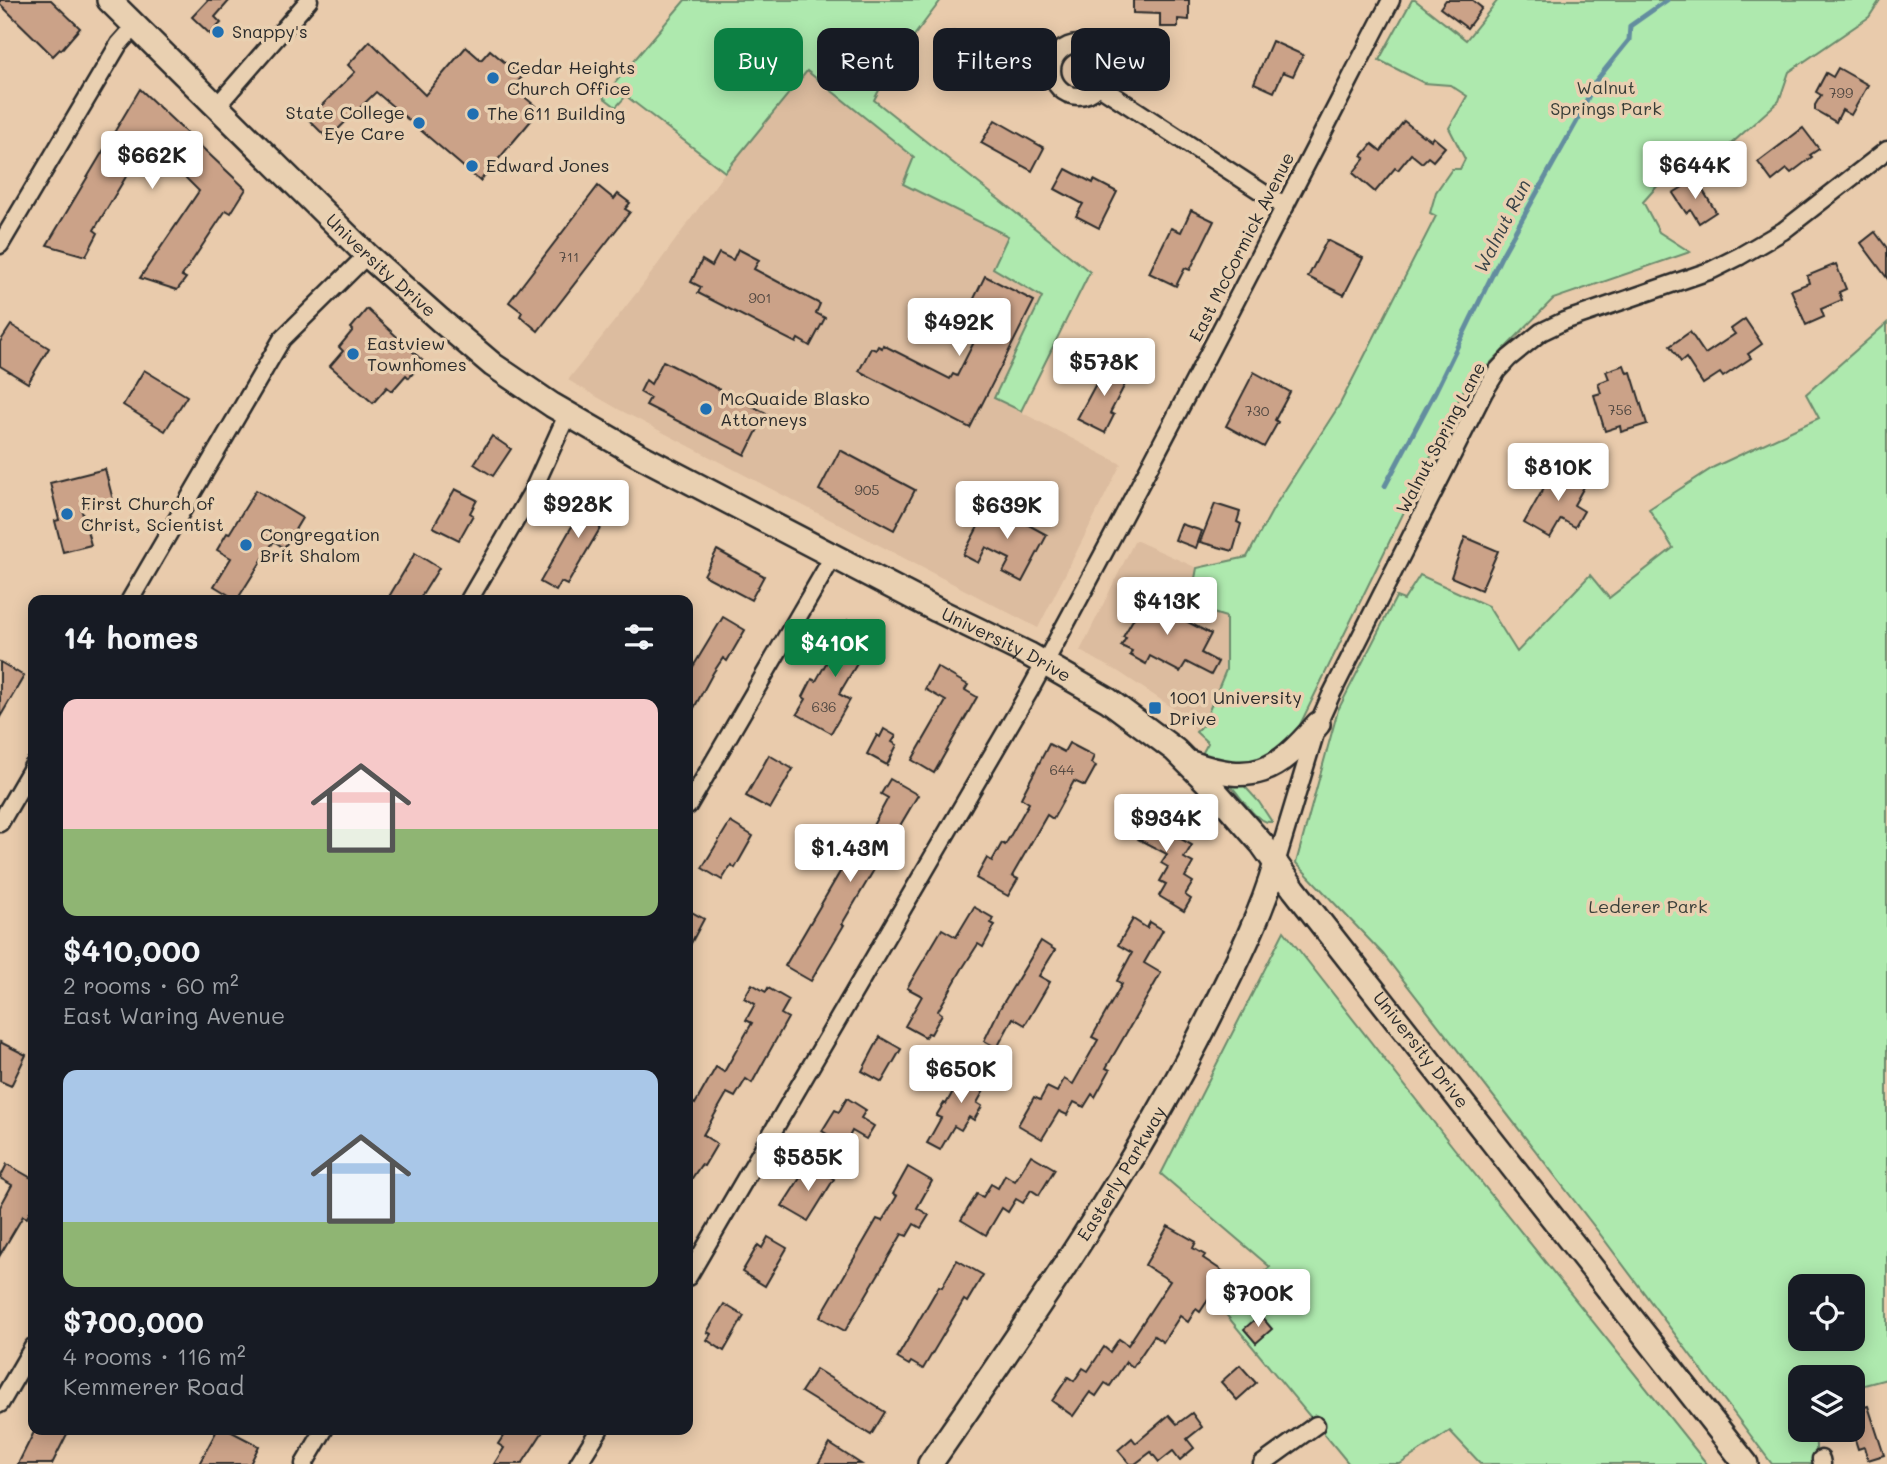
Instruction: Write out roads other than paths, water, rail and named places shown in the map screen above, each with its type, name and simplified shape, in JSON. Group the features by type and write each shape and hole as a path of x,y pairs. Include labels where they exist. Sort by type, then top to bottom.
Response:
{"main road":[{"name":"University Drive","path":"109,0 367,256 493,365 567,415 645,458 1045,663 1108,700 1144,725 1188,762 1228,804 1276,863 1746,1464"},
{"path":"1188,762 1225,774 1262,771 1290,756 1318,724"},
{"name":"Easterly Parkway","path":"930,1464 1050,1291 1141,1144 1218,1000 1267,894 1276,863"}],"street":[{"path":"217,106 309,0"},
{"name":"East McCormick Avenue","path":"693,1268 1045,663 1136,495 1391,0"},
{"path":"3,235 119,44 135,26"},
{"path":"1107,91 1285,207"},
{"name":"Walnut Spring Lane","path":"1276,863 1318,724 1375,604 1497,371 1525,344 1553,326 1712,270 1766,242 1821,204 1887,150"},
{"path":"133,595 282,340 367,256"},
{"path":"473,595 532,492 567,415"},
{"path":"693,797 834,555"},
{"path":"0,824 28,775"},
{"path":"0,1404 28,1356"},
{"path":"1262,1464 1316,1425"},
{"path":"303,1464 321,1435"},
{"path":"578,1464 596,1435"}],"waterway":[{"name":"Walnut Run","path":"1385,486 1436,390 1501,257 1577,121 1595,82 1629,40 1630,26 1667,0"}],"place":[{"name":"Snappy's","path":"218,32"},
{"name":"Cedar Heights Church Office","path":"493,78"},
{"name":"The 611 Building","path":"473,114"},
{"name":"State College Eye Care","path":"419,123"},
{"name":"Edward Jones","path":"472,166"},
{"name":"Eastview Townhomes","path":"353,354"},
{"name":"McQuaide Blasko Attorneys","path":"706,409"},
{"name":"First Church of Christ, Scientist","path":"67,514"},
{"name":"Congregation Brit Shalom","path":"246,545"},
{"name":"1001 University Drive","path":"1155,708"}],"park label":[{"name":"Walnut Springs Park","path":"1606,98"},
{"name":"Lederer Park","path":"1648,907"}]}
